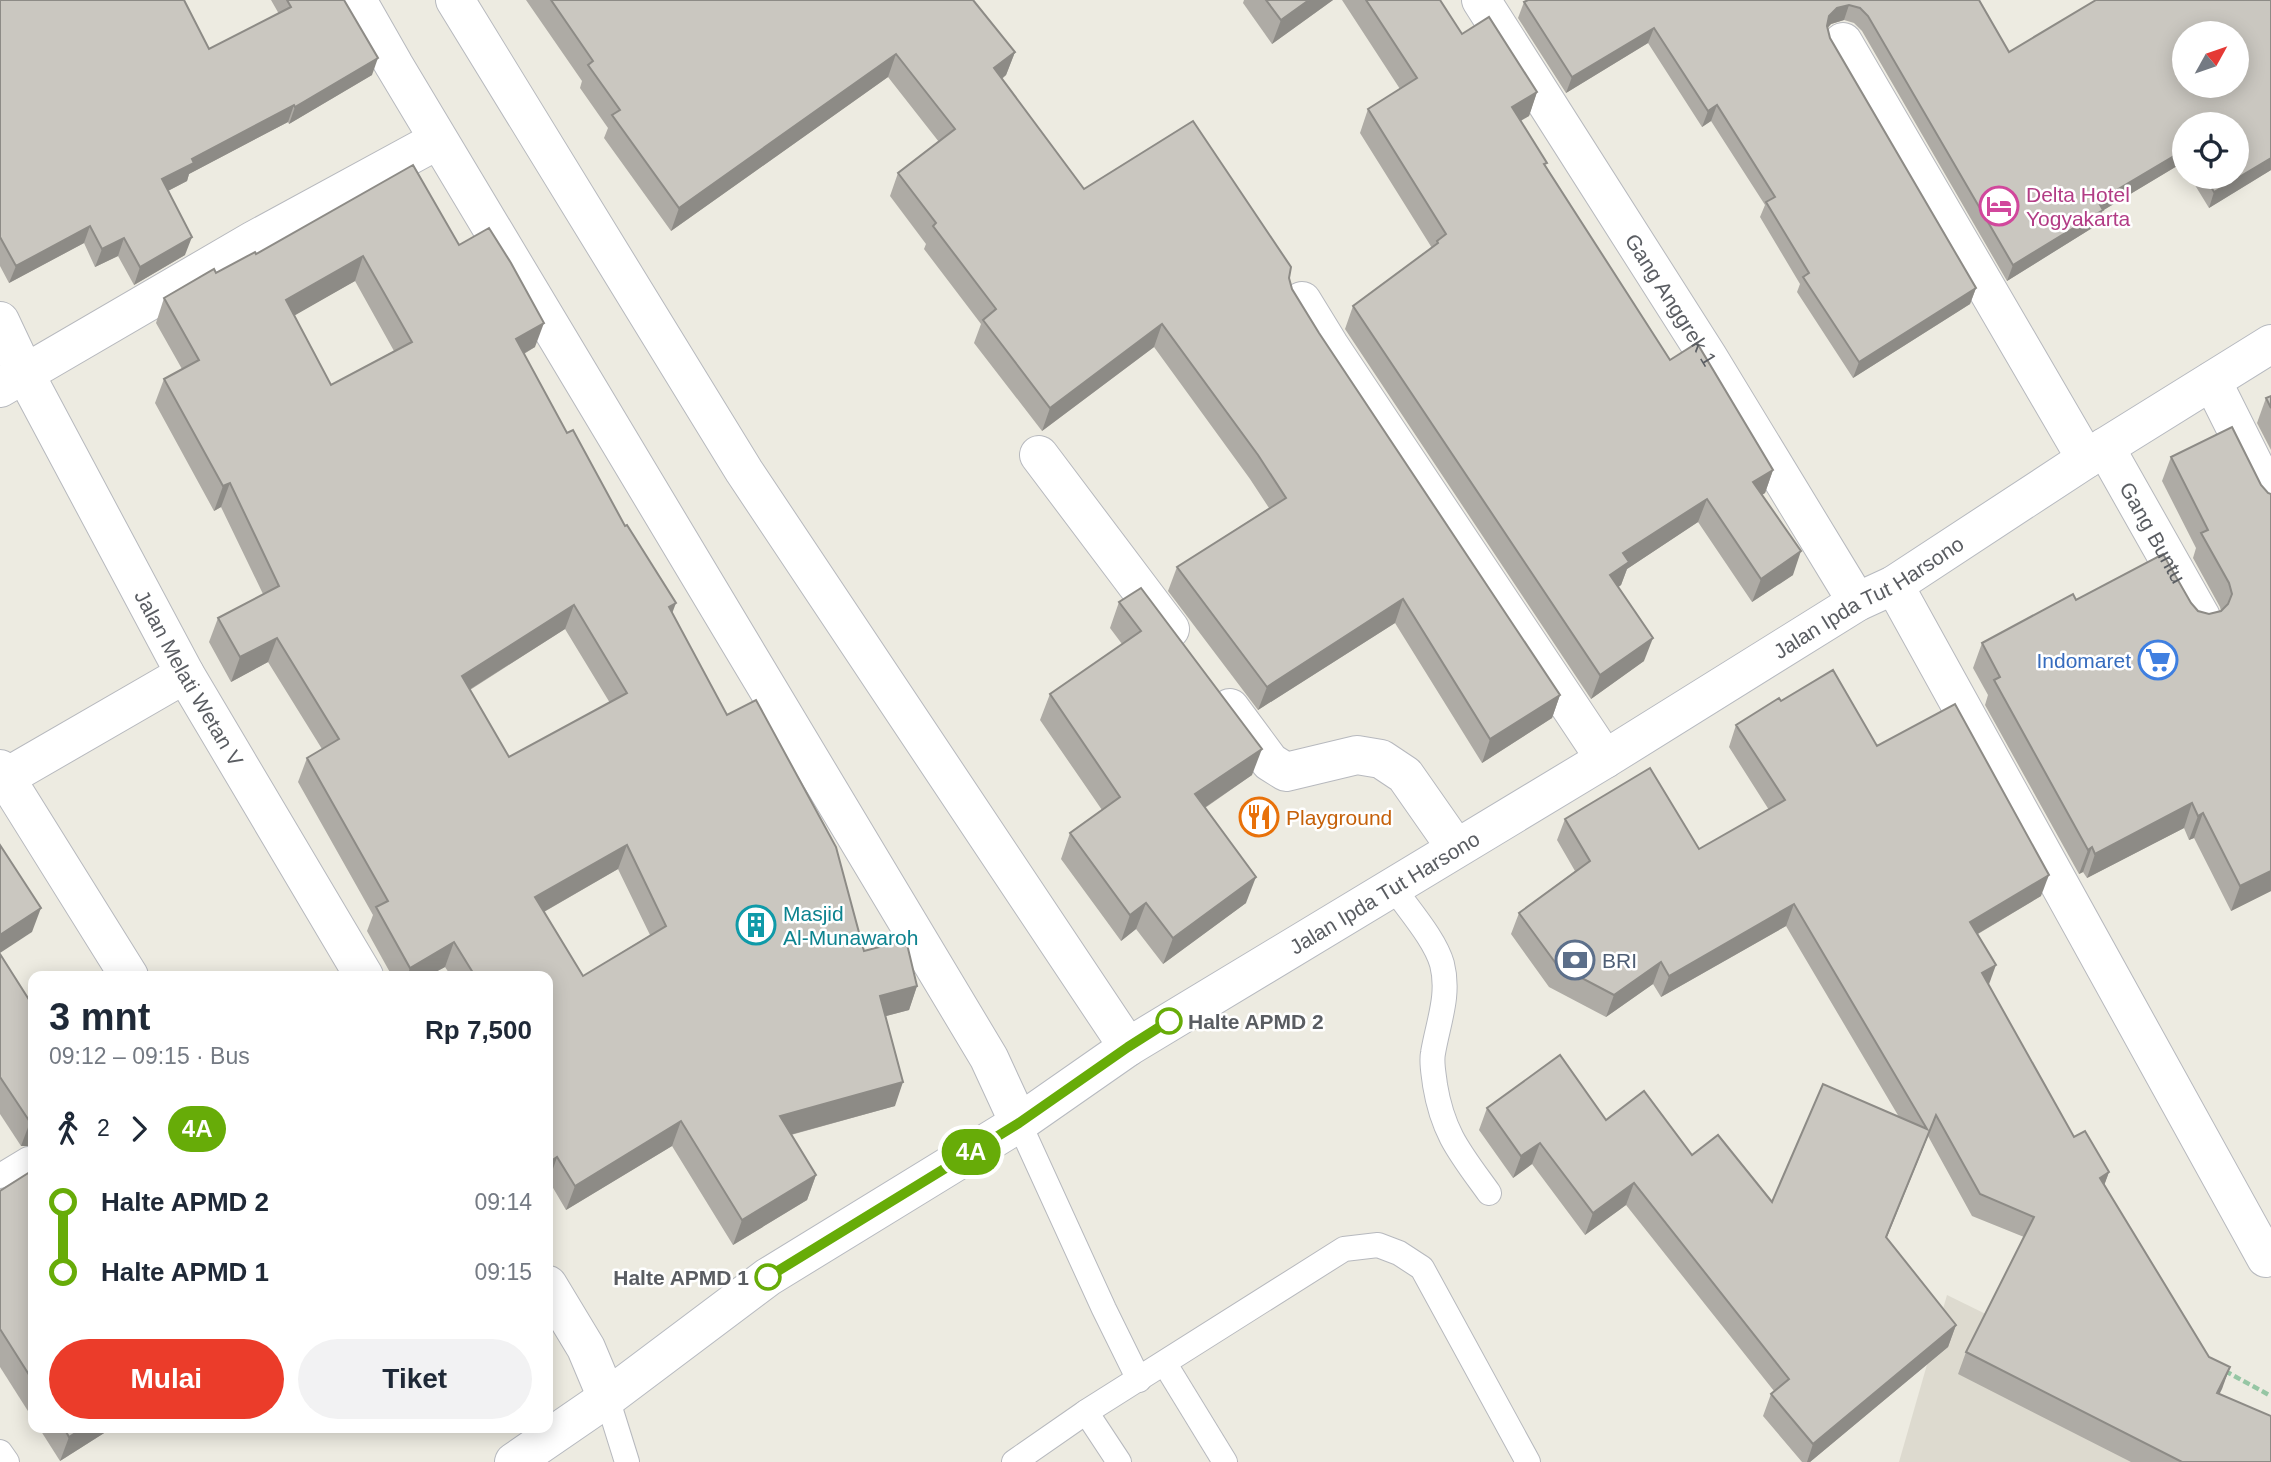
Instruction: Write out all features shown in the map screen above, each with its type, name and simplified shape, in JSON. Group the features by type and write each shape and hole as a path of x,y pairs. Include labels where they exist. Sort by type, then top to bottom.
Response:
{"street":[{"path":"357,0 989,1058 1019,1123"},
{"path":"456,0 744,471 1128,1047"},
{"name":"Gang Anggrek 1","path":"1481,0 1700,346 1857,602"},
{"name":"Gang Buntu","path":"1843,42 2096,453 2201,617"},
{"path":"12,381 254,240 439,140"},
{"path":"1302,301 1336,357 1605,759"},
{"name":"Jalan Melati Wetan V","path":"0,321 12,381 361,971"},
{"name":"Jalan Ipda Tut Harsono","path":"514,1462 607,1398 768,1277 1019,1123 1128,1047 1605,759 1857,602 1894,585 2096,453 2271,344"},
{"path":"2212,381 2271,499"},
{"path":"1039,455 1188,652"},
{"path":"1894,585 2266,1258"},
{"path":"126,971 3,774 185,674"},
{"path":"1212,685 1270,762 1286,772 1357,755 1371,756 1392,764 1405,775 1456,848"},
{"path":"553,1292 586,1348 607,1398"}],"lane":[{"path":"1393,887 1428,936 1441,960 1446,980 1443,1013 1432,1056 1439,1109 1452,1141 1489,1193"},
{"path":"1019,1123 1139,1380"},
{"path":"0,1176 28,1158"},
{"path":"1014,1462 1086,1412 1344,1249 1378,1245 1399,1253 1422,1268 1528,1462"},
{"path":"1165,1364 1225,1462"},
{"path":"607,1398 627,1462"},
{"path":"1086,1412 1119,1462"},
{"path":"0,1452 7,1462"}],"path":[{"path":"2213,1365 2271,1396"}],"shaded area":[{"path":"1947,1295 2271,1454 2271,1462 1899,1462"}],"building":[{"path":"0,0 184,0 209,49 291,7 287,0 344,0 378,58 295,107 294,105 192,159 194,163 162,179 192,237 140,267 124,238 102,249 90,226 16,266 0,237"},
{"path":"551,0 973,0 1015,52 994,68 1084,189 1193,121 1291,267 1289,278 1292,289 1319,333 1560,695 1490,739 1403,599 1267,687 1177,567 1286,498 1258,455 1162,324 1050,408 983,320 996,309 933,226 936,223 898,173 955,129 896,54 679,208 612,115 620,110 588,65 593,61"},
{"path":"1266,0 1309,0 1281,20"},
{"path":"1366,0 1440,0 1462,34 1489,17 1537,92 1512,107 1547,163 1544,164 1670,360 1697,343 1773,470 1753,482 1801,551 1761,579 1707,499 1623,553 1629,562 1610,575 1653,638 1600,675 1353,306 1438,243 1446,234 1368,109 1417,78"},
{"path":"1979,0 2009,52 2096,0 2271,0 2271,158 2249,171 2249,112 2172,112 2172,157 2098,201 2103,210 2013,265 1868,16 1860,8 1849,5 1837,8 1829,16 1827,26 1830,38 1976,288 1859,362 1803,277 1809,273 1766,202 1775,197 1717,105 1708,111 1654,28 1572,77 1524,2"},
{"path":"413,165 459,245 489,228 544,323 516,339 567,433 573,430 625,526 627,525 676,603 669,607 727,715 756,700 836,847 864,951 906,940 917,986 880,996 903,1082 780,1116 816,1175 742,1220 681,1121 575,1186 557,1157 553,1160 553,971 472,971 454,942 410,968 376,907 388,901 307,758 339,739 277,638 240,657 218,618 279,586 230,483 223,486 164,379 199,360 164,298 214,269 216,273 255,252 256,254","holes":["363,256 412,342 331,385 286,300","574,605 627,693 509,757 462,676","627,845 666,926 583,976 535,897"]},
{"path":"2232,427 2261,485 2271,494 2271,871 2240,886 2203,813 2198,816 2192,803 2095,854 2092,847 2088,850 1994,680 2000,677 1982,643 2073,594 2076,600 2163,554 2198,611 2209,614 2221,611 2232,594 2229,583 2201,533 2208,530 2171,457"},
{"path":"1141,588 1262,749 1195,794 1256,877 1173,938 1146,903 1130,915 1070,833 1120,797 1050,694 1141,631 1119,602"},
{"path":"1833,670 1877,746 1955,704 2049,875 1970,922 1996,965 1982,973 2074,1137 2085,1131 2109,1172 2100,1178 2209,1357 2230,1367 2217,1393 2271,1416 2271,1462 2182,1462 1966,1352 2034,1217 1980,1194 1936,1115 1886,1237 1956,1325 1813,1444 1771,1394 1789,1379 1634,1183 1593,1213 1540,1143 1521,1156 1487,1108 1560,1055 1606,1120 1644,1091 1692,1155 1718,1135 1772,1202 1823,1084 1927,1129 1794,904 1669,976 1661,962 1614,995 1557,965 1519,913 1590,861 1565,819 1650,768 1699,849 1785,800 1736,725 1779,698 1781,701"},
{"path":"0,845 41,908 0,935"},
{"path":"0,954 28,998 28,1119 0,1077"},
{"path":"28,1173 28,1373 0,1329 0,1191"}],"bus line":[{"name":"4A","path":"768,1277 1019,1123 1169,1021"}],"place":[{"name":"Delta Hotel Yogyakarta","path":"1999,206"},
{"name":"Indomaret","path":"2158,660"},
{"name":"Playground","path":"1259,817"},
{"name":"Masjid Al-Munawaroh","path":"756,925"},
{"name":"BRI","path":"1575,960"},
{"name":"Halte APMD 2","path":"1169,1021"},
{"name":"Halte APMD 1","path":"768,1277"}]}
